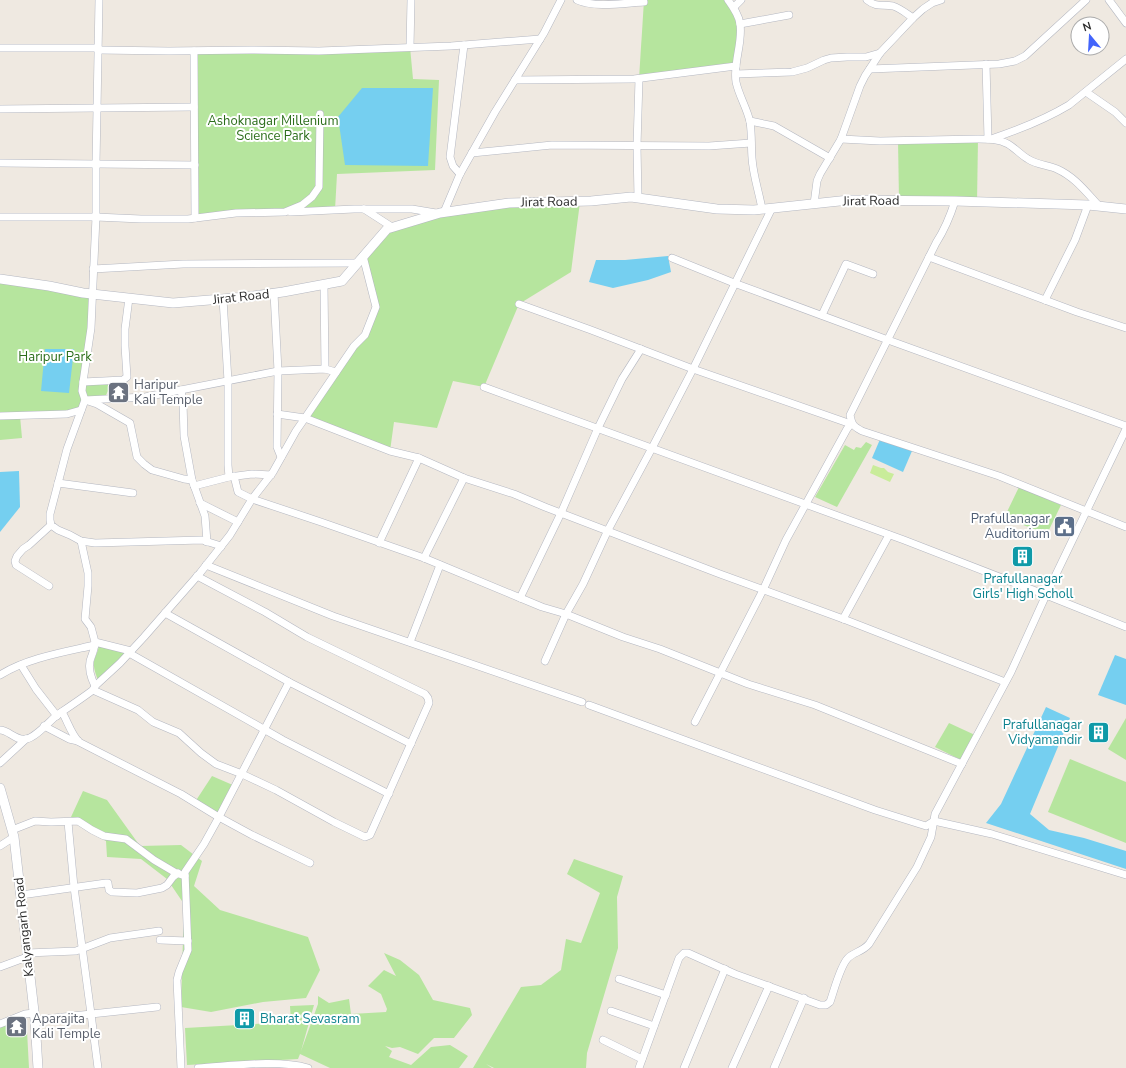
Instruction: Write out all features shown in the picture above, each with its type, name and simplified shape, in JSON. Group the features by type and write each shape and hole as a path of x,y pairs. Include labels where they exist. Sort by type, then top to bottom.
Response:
{"main road":[{"name":"Jirat Road","path":"0,279 92,294 173,304 274,293 342,281 386,229 440,213 509,203 591,201 631,197 717,209 754,210 849,200 955,201 1088,205 1126,209"},
{"name":"Kalyangarh Road","path":"0,788 2,802 13,834 34,1016 38,1068"}],"street":[{"path":"99,0 96,217 91,328 82,391 85,400 67,449 50,514 51,525 81,541 95,543 202,540 221,547"},
{"path":"410,47 411,0"},
{"path":"0,217 96,217 141,219 195,218 236,213 364,209 412,209 440,213 460,174 540,39 561,0"},
{"path":"577,0 587,4 644,2"},
{"path":"545,661 566,614 583,584 608,530 693,369 767,209 753,169 750,121 736,81 740,24 734,7 728,0"},
{"path":"734,7 741,0"},
{"path":"867,0 879,6 893,6 913,18"},
{"path":"814,204 817,181 841,139 860,86 870,69 880,53 913,18 932,3 941,0"},
{"path":"870,69 986,64 1020,60 1086,0"},
{"path":"1109,0 1126,23"},
{"path":"740,24 789,15"},
{"path":"0,48 319,51 464,45 540,39"},
{"path":"460,174 452,166 450,157 464,45"},
{"path":"194,51 195,218"},
{"path":"515,80 639,79 736,70 792,72 807,68 831,58 866,57 880,53"},
{"path":"989,139 1021,128 1051,115 1069,105 1126,59"},
{"path":"986,64 989,139"},
{"path":"638,198 637,146 639,79"},
{"path":"1086,92 1115,112 1126,122"},
{"path":"0,109 194,106"},
{"path":"285,212 302,205 312,197 319,187 320,114"},
{"path":"750,121 774,126 830,158"},
{"path":"841,139 866,141 989,139 1008,144 1028,160 1056,168 1066,173 1081,185 1099,206"},
{"path":"472,153 552,145 709,146 751,143"},
{"path":"0,163 195,165"},
{"path":"695,722 763,590 786,540 851,424 850,415 945,228 955,201"},
{"path":"1044,300 1075,240 1088,205"},
{"path":"364,209 392,227"},
{"path":"929,257 1044,300 1126,328"},
{"path":"640,1068 642,1058 679,958 684,953 688,953 725,969 820,1005 826,1006 830,1002 844,964 850,957 865,949 869,944 917,868 931,837 935,814 1005,682 1087,512 1126,427 734,283 672,258"},
{"path":"0,763 26,739 30,738 94,688 130,652 221,547 252,499 271,475 296,431 336,372 354,346 365,335 376,307 360,260 183,264 93,269"},
{"path":"822,315 846,264 873,274"},
{"path":"324,284 325,368"},
{"path":"274,293 278,371 278,447 281,457"},
{"path":"83,382 124,380 127,377 125,329 129,298"},
{"path":"223,299 228,381 228,465 238,492 252,499 424,558 542,607 566,614 623,637 660,649 748,684 815,705 962,764"},
{"path":"519,304 693,369 851,424 862,431 999,476 1126,527"},
{"path":"520,598 561,513 598,428 622,379 640,349"},
{"path":"85,400 145,397 278,371 325,368 336,372"},
{"path":"484,387 889,535 1126,627"},
{"path":"181,390 184,436 193,483 205,516 207,542"},
{"path":"85,400 97,404 130,423 137,457 152,470 193,483 231,476 252,474 271,475"},
{"path":"0,416 66,414 81,410"},
{"path":"278,414 305,418 390,451 419,458 464,478 514,494 763,590 843,618 1005,682"},
{"path":"379,543 419,458"},
{"path":"424,558 464,478"},
{"path":"58,483 132,493"},
{"path":"200,503 238,522"},
{"path":"49,586 16,565 15,560 23,549 30,545 51,525"},
{"path":"843,618 889,535"},
{"path":"81,541 88,573 85,619 91,627 95,643 90,663 91,678 94,688 138,710 153,722 179,733 201,753 216,764 276,790 334,822 365,837 370,835 429,703 428,698 425,694 307,637 265,612 197,576"},
{"path":"206,565 333,616 582,702"},
{"path":"410,642 440,565"},
{"path":"165,613 289,682 411,744"},
{"path":"0,675 27,662 95,643 130,652 265,730 389,794"},
{"path":"21,665 36,689 60,714 78,741"},
{"path":"21,895 106,882 108,883 109,890 112,892 137,893 162,888 182,875 204,844 219,817 289,682"},
{"path":"589,705 875,810 926,826 934,821 992,834 1126,875"},
{"path":"44,726 69,740 78,741 181,794 252,835 310,862"},
{"path":"0,730 3,730 15,738 26,739"},
{"path":"0,846 13,834 35,821 78,821 104,836 126,839 154,860 182,875"},
{"path":"68,822 74,888 98,1068"},
{"path":"181,1068 178,980 188,950 182,875"},
{"path":"0,967 27,955 76,951 110,938 159,931"},
{"path":"160,940 188,941"},
{"path":"684,1068 725,969"},
{"path":"619,979 666,995"},
{"path":"732,1068 769,986"},
{"path":"774,1068 804,998"},
{"path":"0,1024 25,1014 34,1016 92,1014 157,1007"},
{"path":"611,1011 654,1026"},
{"path":"603,1040 642,1058"},
{"path":"198,1068 273,1064 297,1065 308,1068"}],"green space":[{"path":"644,0 728,0 740,24 736,66 639,79"},
{"name":"Ashoknagar Millenium Science Park","path":"410,47 413,79 439,80 435,170 337,174 335,210 195,218 194,51"},
{"path":"978,139 977,202 899,201 898,140"},
{"path":"580,202 571,272 519,304 484,387 453,381 437,428 394,422 390,451 305,418 365,335 376,307 363,256 387,229 462,210"},
{"name":"Haripur Park","path":"0,278 92,294 83,382 107,381 109,389 104,399 85,400 81,410 20,416 22,438 0,440"},
{"path":"866,442 872,445 837,507 815,497 845,445 854,450 856,447 861,448"},
{"path":"873,465 884,468 888,472 894,474 890,482 870,473"},
{"path":"1019,487 1061,505 1047,534 1005,518"},
{"path":"99,642 129,651 99,682 95,672 94,663"},
{"path":"1126,718 1126,760 1108,749"},
{"path":"949,723 975,735 961,760 935,747"},
{"path":"1070,759 1126,782 1126,843 1048,812"},
{"path":"212,776 235,786 219,817 195,802"},
{"path":"83,791 107,800 140,846 181,845 202,861 194,886 220,910 308,937 320,970 306,998 263,1002 211,1012 181,1007 184,904 167,879 141,859 107,857 106,841 89,832 71,817"},
{"path":"574,859 623,876 617,897 618,948 587,1053 586,1068 494,1068 486,1064 492,1068 473,1068 521,987 541,985 561,970 566,939 581,943 600,893 567,874"},
{"path":"384,953 400,960 419,975 433,1000 470,1008 472,1015 454,1038 434,1038 418,1054 400,1047 392,1048 385,1046 392,1051 389,1057 411,1065 431,1047 450,1045 468,1056 459,1068 330,1068 300,1054 298,1059 187,1065 185,1028 291,1022 290,1006 314,1005 301,1051 318,1004 318,996 329,1003 349,999 351,1014 386,1012 387,1009 381,994 368,986 384,970 396,976"},
{"path":"23,1016 27,1027 16,1030 17,1034 27,1031 29,1068 0,1068 0,1027"}],"water":[{"path":"362,88 433,88 428,166 345,165 338,117"},
{"path":"668,256 671,272 648,280 613,288 589,282 596,260 625,260"},
{"path":"45,349 74,349 69,393 41,391"},
{"path":"881,437 912,451 903,472 872,458"},
{"path":"19,471 20,507 0,532 0,472"},
{"path":"1115,655 1126,659 1126,705 1098,695"},
{"path":"1046,707 1070,718 1030,814 1049,830 1084,838 1126,851 1126,869 986,823 1001,804"}],"place":[{"name":"Haripur Kali Temple","path":"119,392"},
{"name":"Prafullanagar Auditorium","path":"1065,526"},
{"name":"Prafullanagar Girls' High Scholl","path":"1023,557"},
{"name":"Prafullanagar Vidyamandir","path":"1098,732"},
{"name":"Bharat Sevasram","path":"244,1019"},
{"name":"Aparajita Kali Temple","path":"16,1026"}]}
